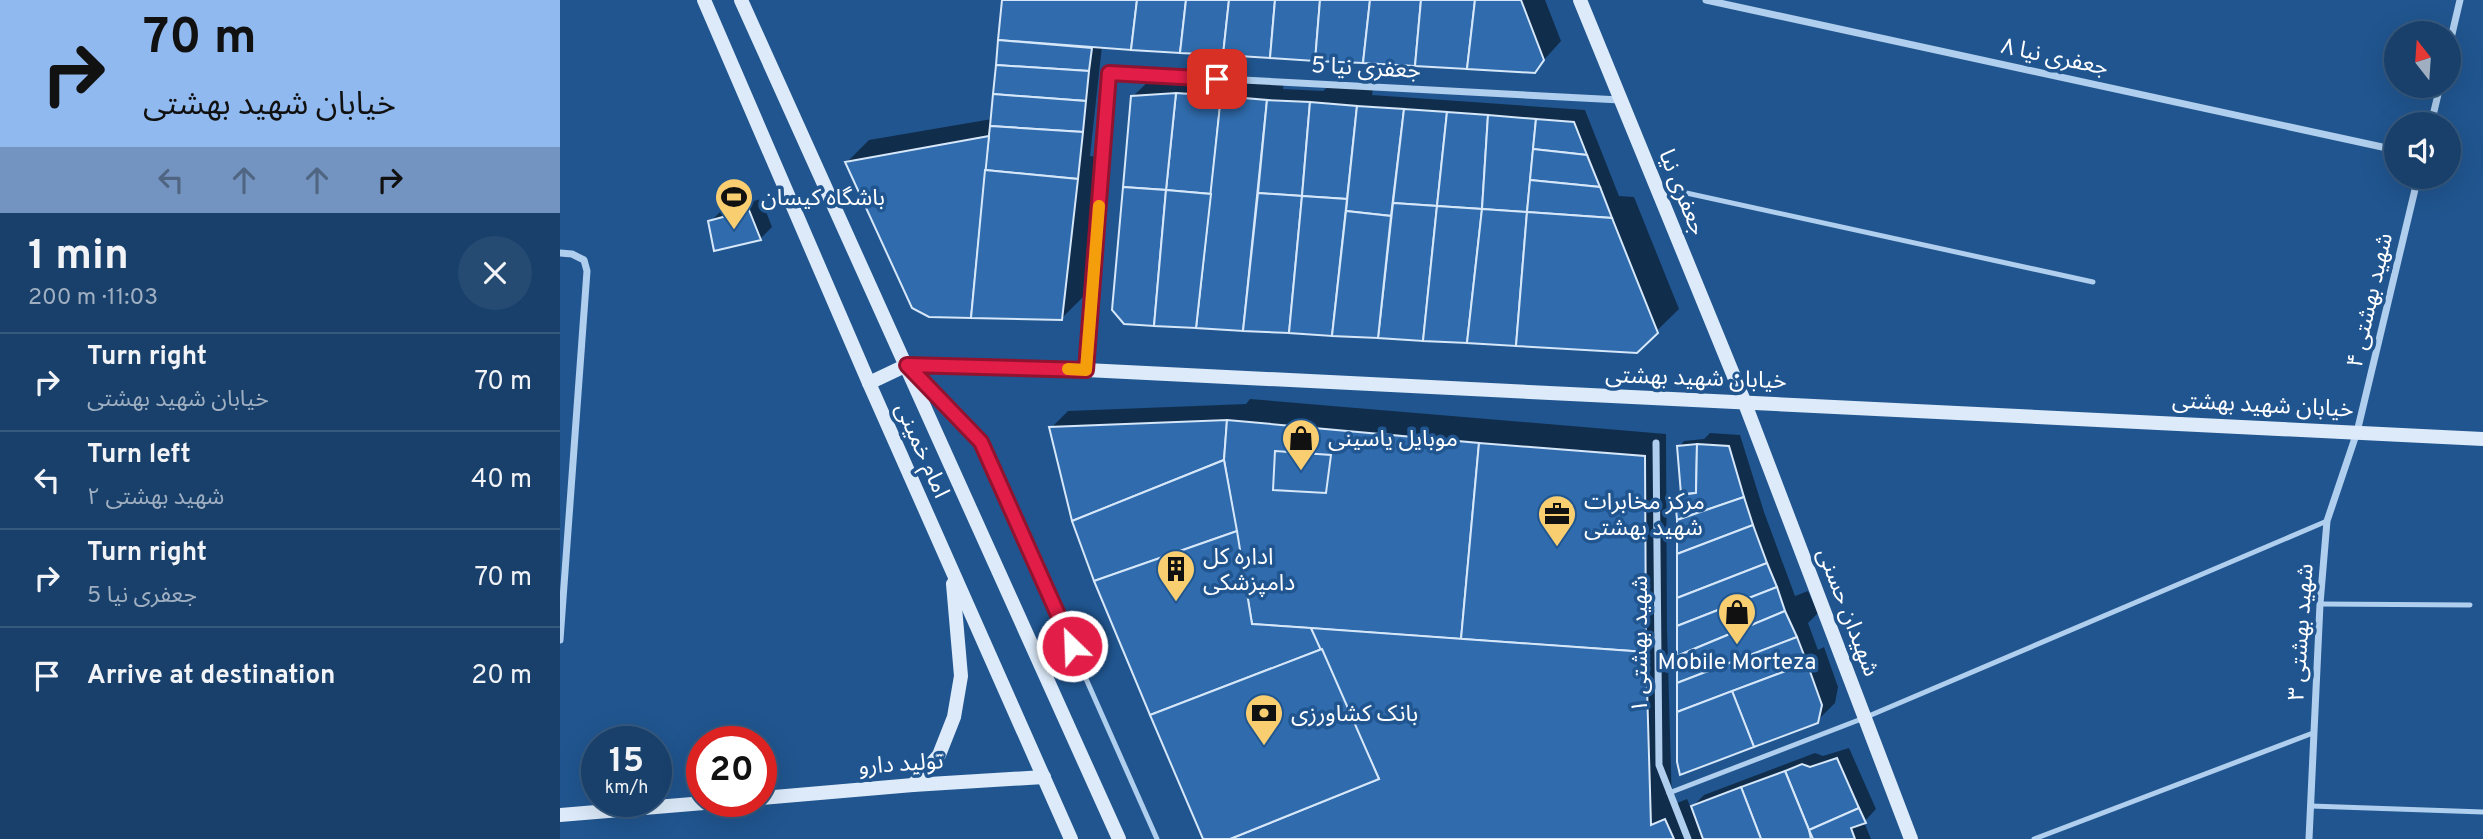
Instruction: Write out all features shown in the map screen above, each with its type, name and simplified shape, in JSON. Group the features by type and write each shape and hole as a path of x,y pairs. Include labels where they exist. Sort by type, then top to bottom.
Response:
{"street":[{"name":"امام خمینی","path":"704,0 869,383 1072,839"},
{"name":"امام خمینی","path":"741,0 1119,839"},
{"name":"جعفری نیا","path":"1580,0 1744,401"},
{"name":"جعفری نیا ۸","path":"1706,0 2384,147"},
{"path":"2455,21 2460,0"},
{"name":"جعفری نیا 5","path":"1086,370 1109,73 1620,100"},
{"name":"شهید بهشتی ۴","path":"2357,432 2415,189"},
{"path":"560,253 572,254 584,260 587,271 560,640"},
{"path":"869,383 907,365"},
{"name":"خیابان شهید بهشتی","path":"907,365 1086,370 2483,439"},
{"name":"شهیدان حسنی","path":"1744,401 1911,839"},
{"name":"شهید بهشتی ۳","path":"2309,839 2320,604 2327,521 2357,432"},
{"name":"شهید بهشتی ۱","path":"1656,443 1659,765 1688,839"},
{"path":"913,785 939,755 954,717 961,676 952,572"},
{"name":"تولید دارو","path":"777,797 1044,777"},
{"path":"560,815 686,804"}],"lane":[{"path":"1656,186 2094,282"},
{"name":"امام خمینی","path":"907,365 981,442 1157,839"},
{"path":"1669,793 1864,718 2327,521"},
{"path":"2320,604 2470,605"},
{"path":"2034,839 2313,733"},
{"path":"2311,806 2483,812"}],"building":[{"path":"1002,0 1137,0 1131,50 998,40"},
{"path":"1137,0 1186,0 1180,53 1131,50"},
{"path":"1186,0 1229,0 1223,55 1180,53"},
{"path":"1229,0 1275,0 1270,58 1223,55"},
{"path":"1275,0 1320,0 1315,61 1270,58"},
{"path":"1320,0 1370,0 1363,63 1315,61"},
{"path":"1370,0 1421,0 1415,66 1363,63"},
{"path":"1421,0 1475,0 1467,69 1415,66"},
{"path":"1475,0 1521,0 1544,60 1535,73 1467,69"},
{"path":"998,40 1092,48 1089,71 996,65"},
{"path":"996,65 1089,71 1086,101 993,94"},
{"path":"1176,93 1221,96 1211,194 1166,190"},
{"path":"1176,93 1166,190 1123,187 1131,96"},
{"path":"993,94 1086,101 1083,132 990,126"},
{"path":"1221,96 1267,100 1243,331 1196,328"},
{"path":"1267,100 1310,102 1302,196 1258,193"},
{"path":"1310,102 1357,106 1347,199 1302,196"},
{"path":"1357,106 1404,109 1391,216 1346,211"},
{"path":"1404,109 1447,112 1437,206 1393,203"},
{"path":"1447,112 1488,115 1482,209 1437,206"},
{"path":"1488,115 1536,119 1527,212 1482,209"},
{"path":"1536,119 1574,122 1587,155 1533,149"},
{"path":"990,126 1083,132 1078,179 985,170"},
{"path":"989,136 971,318 929,317 912,308 845,162"},
{"path":"1533,149 1587,155 1600,187 1530,180"},
{"path":"985,170 1078,179 1062,320 971,318"},
{"path":"1530,180 1600,187 1612,218 1527,212"},
{"path":"1123,187 1166,190 1154,326 1124,324 1112,310"},
{"path":"1166,190 1211,194 1196,328 1154,326"},
{"path":"1258,193 1302,196 1289,333 1243,331"},
{"path":"1302,196 1347,199 1332,336 1289,333"},
{"path":"1393,203 1437,206 1423,341 1378,338"},
{"path":"1437,206 1482,209 1467,343 1423,341"},
{"path":"1482,209 1527,212 1516,346 1467,343"},
{"name":"باشگاه کیسان","path":"749,210 761,240 714,251 708,221"},
{"path":"1346,211 1391,216 1378,338 1332,336"},
{"path":"1527,212 1612,218 1658,333 1637,353 1516,346"},
{"path":"1227,420 1224,460 1072,521 1049,427"},
{"path":"1227,420 1479,443 1461,639 1252,624 1224,460"},
{"name":"مرکز مخابرات شهید بهشتی","path":"1479,443 1645,456 1646,652 1461,639"},
{"path":"1697,444 1696,493 1681,494 1677,446"},
{"path":"1697,444 1729,446 1744,497 1677,520 1675,496 1696,493"},
{"name":"موبایل یاسینی","path":"1275,451 1331,455 1326,493 1273,490"},
{"path":"1224,460 1237,531 1094,581 1072,521"},
{"path":"1744,497 1753,525 1677,554 1677,520"},
{"path":"1753,525 1767,563 1677,598 1677,554"},
{"name":"اداره کل دامپزشکی","path":"1237,531 1252,624 1311,628 1322,649 1150,715 1094,581"},
{"path":"1767,563 1777,587 1677,626 1677,598"},
{"path":"1777,587 1785,611 1677,656 1677,626"},
{"name":"Mobile Morteza","path":"1785,611 1797,637 1677,683 1677,656"},
{"path":"1311,628 1646,652 1651,825 1665,819 1674,839 1230,839 1379,779"},
{"path":"1797,637 1807,663 1677,712 1677,683"},
{"name":"بانک کشاورزی","path":"1322,649 1379,779 1230,839 1203,839 1150,715"},
{"path":"1807,663 1822,705 1818,723 1754,747 1732,691"},
{"path":"1732,691 1754,747 1680,775 1677,762 1677,712"},
{"path":"1837,758 1859,808 1809,830 1785,771 1802,764 1810,767"},
{"path":"1785,771 1811,839 1761,839 1741,787"},
{"path":"1741,787 1761,839 1703,839 1691,806"},
{"path":"1859,808 1866,823 1851,828 1855,839 1813,839 1809,830"}],"slow traffic":[{"path":"1068,369 1086,370 1099,206"}],"place":[{"name":"باشگاه کیسان","path":"734,231"},
{"name":"موبایل یاسینی","path":"1301,472"},
{"name":"مرکز مخابرات شهید بهشتی","path":"1557,548"},
{"name":"اداره کل دامپزشکی","path":"1176,603"},
{"name":"Mobile Morteza","path":"1737,646"},
{"name":"بانک کشاورزی","path":"1264,747"}],"route":[{"path":"1072,646 981,442 907,365 1086,370 1109,73 1217,79"}]}
